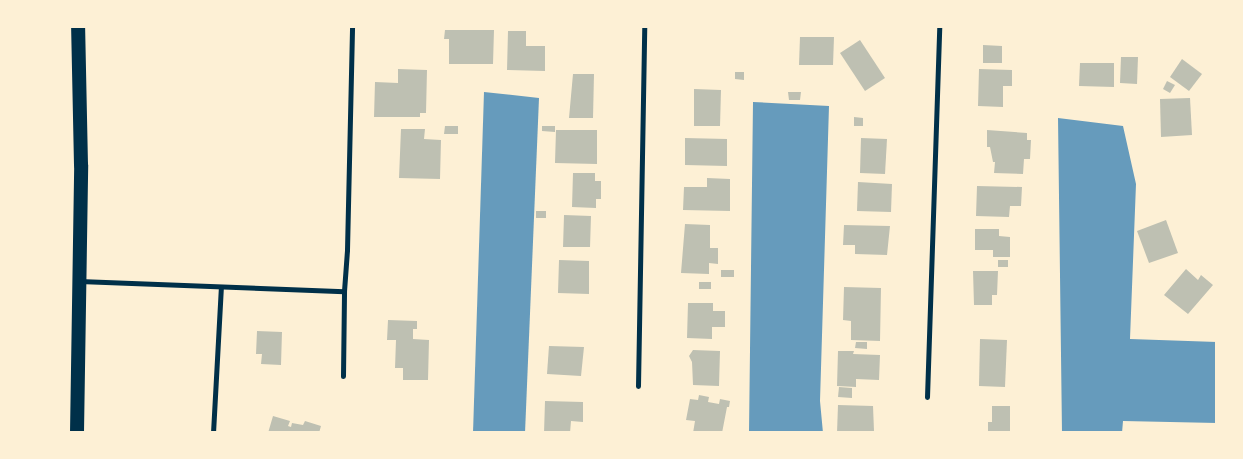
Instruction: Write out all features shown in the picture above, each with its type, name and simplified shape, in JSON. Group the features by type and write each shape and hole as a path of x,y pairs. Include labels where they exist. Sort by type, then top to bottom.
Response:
{"highway":[{"path":"77,433 82,165 78,26"}],"street":[{"path":"343,376 352,26"},
{"path":"638,386 644,26"},
{"path":"927,397 939,26"},
{"path":"79,280 344,291"},
{"path":"213,433 220,287"}],"water":[{"path":"484,92 539,98 525,433 473,433"},
{"path":"753,102 829,106 820,401 823,433 749,433"},
{"path":"1058,118 1123,126 1136,184 1130,339 1217,342 1217,423 1123,421 1122,433 1062,433"}],"building":[{"path":"445,30 494,30 493,64 449,64 449,39 444,39"},
{"path":"508,31 526,31 526,46 545,46 545,71 507,70"},
{"path":"800,37 834,37 833,65 799,65"},
{"path":"860,40 885,78 865,91 840,53"},
{"path":"983,45 1002,46 1002,63 983,63"},
{"path":"1121,57 1138,57 1137,84 1120,83"},
{"path":"1182,59 1202,74 1189,91 1170,77"},
{"path":"1080,63 1114,63 1114,87 1079,86"},
{"path":"398,69 427,70 426,113 420,113 420,117 374,117 375,82 398,83"},
{"path":"979,69 1012,70 1012,86 1003,86 1003,107 978,106"},
{"path":"735,72 744,72 744,80 735,79"},
{"path":"573,74 594,74 593,118 569,118"},
{"path":"1167,81 1175,85 1170,93 1163,89"},
{"path":"694,89 721,90 720,126 694,126"},
{"path":"788,92 801,92 800,100 789,100"},
{"path":"1190,98 1192,135 1161,137 1160,99"},
{"path":"854,117 863,118 863,126 854,126"},
{"path":"445,126 458,126 458,134 444,134"},
{"path":"542,126 555,126 555,132 542,131"},
{"path":"401,129 425,129 424,139 441,140 440,179 399,178"},
{"path":"556,130 597,130 597,164 555,163"},
{"path":"987,130 1027,133 1027,140 1031,140 1030,159 1024,159 1023,174 994,173 995,162 993,162 990,147 987,147"},
{"path":"685,138 727,139 727,166 685,165"},
{"path":"861,138 887,139 885,174 860,173"},
{"path":"573,173 595,173 595,181 601,181 601,199 596,199 596,208 572,207"},
{"path":"707,178 730,179 730,211 683,210 684,187 707,187"},
{"path":"858,182 892,184 891,212 857,211"},
{"path":"977,186 1022,187 1021,206 1010,206 1009,217 976,216"},
{"path":"536,211 546,211 546,218 536,218"},
{"path":"564,215 591,216 590,247 563,247"},
{"path":"1166,220 1178,253 1149,263 1137,231"},
{"path":"685,224 710,225 710,248 718,248 718,264 709,263 709,274 681,273"},
{"path":"844,225 890,226 887,255 855,254 855,245 843,245"},
{"path":"975,229 999,229 999,236 1010,237 1010,257 993,257 993,250 975,250"},
{"path":"559,260 589,261 589,294 558,293"},
{"path":"998,260 1008,260 1008,267 998,267"},
{"path":"1186,269 1198,280 1201,275 1213,285 1188,314 1164,295"},
{"path":"721,270 734,270 734,277 721,277"},
{"path":"973,271 998,271 997,295 992,295 992,305 974,305"},
{"path":"699,282 711,282 711,289 699,289"},
{"path":"844,287 881,288 880,341 851,340 851,321 843,320"},
{"path":"688,303 713,303 713,311 725,311 725,327 712,327 712,339 687,338"},
{"path":"388,320 417,321 417,329 413,329 413,339 429,340 428,380 403,380 403,368 395,368 396,340 387,340"},
{"path":"257,331 282,332 281,365 261,364 262,354 256,354"},
{"path":"980,339 1007,340 1005,387 979,386"},
{"path":"856,342 867,342 867,349 855,348"},
{"path":"549,346 584,347 581,376 547,374"},
{"path":"693,350 720,351 719,386 693,385 692,362 689,356"},
{"path":"838,351 854,351 853,354 880,355 879,380 856,379 856,387 837,386"},
{"path":"839,387 852,388 852,398 838,397"},
{"path":"699,395 709,397 708,402 719,404 720,399 730,401 722,433 693,433 695,421 686,420 690,399 698,400"},
{"path":"545,401 583,402 583,422 571,421 570,433 544,433"},
{"path":"838,405 873,406 874,431 837,433"},
{"path":"992,406 1010,406 1010,433 988,433 988,422 992,422"},
{"path":"273,416 290,421 288,426 291,427 292,423 303,425 305,421 321,426 319,433 268,433"}]}
